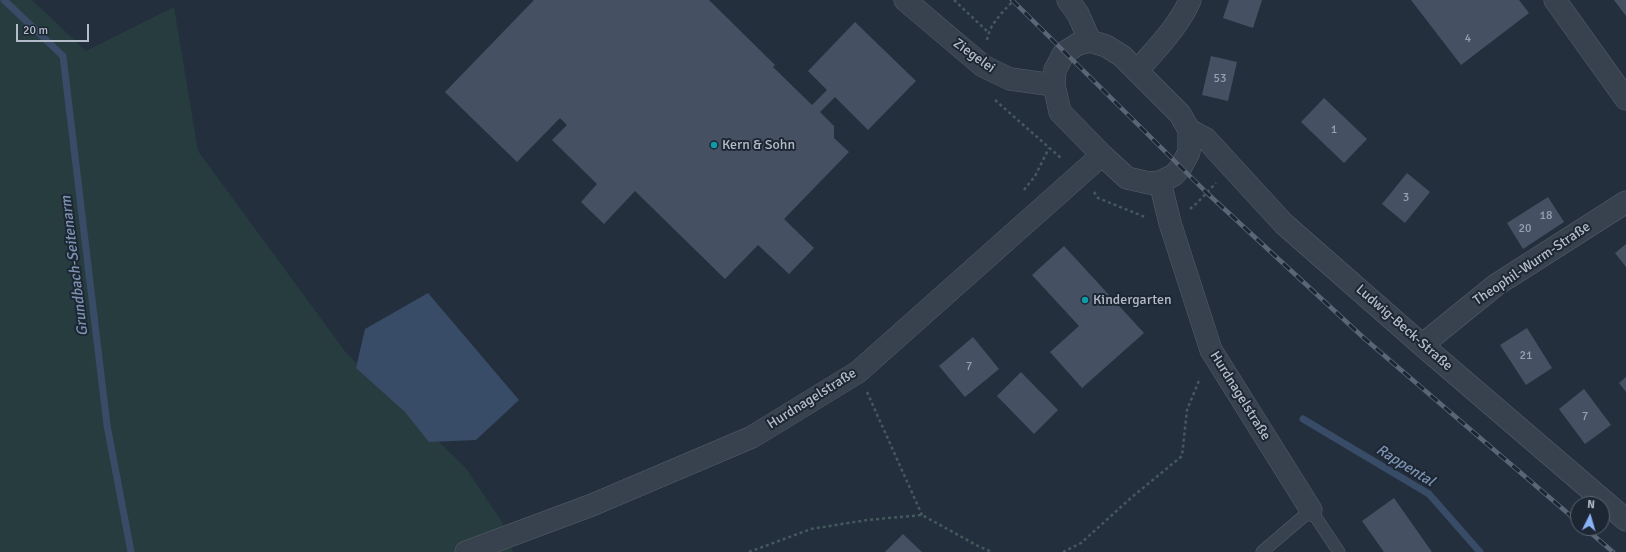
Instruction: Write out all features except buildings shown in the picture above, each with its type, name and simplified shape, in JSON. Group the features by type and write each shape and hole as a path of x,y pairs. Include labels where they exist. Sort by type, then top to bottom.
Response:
{"street":[{"name":"Ziegelei","path":"906,0 983,66 1010,79 1054,85"},
{"path":"1068,0 1078,14 1090,41"},
{"path":"1138,70 1181,16 1190,0"},
{"path":"1555,0 1626,99"},
{"path":"1090,41 1106,46 1122,56 1138,70 1180,114 1189,130 1189,152 1181,167 1174,175 1160,182 1149,183 1127,178 1060,112 1054,85 1055,70 1064,53 1078,44 1090,41"},
{"name":"Ludwig-Beck-Straße","path":"1189,130 1206,139 1284,224 1626,520"},
{"name":"Hurdnagelstraße","path":"466,552 592,505 752,437 858,372 1102,155"},
{"name":"Hurdnagelstraße","path":"1160,182 1170,223 1211,350 1311,510"},
{"name":"Theophil-Wurm-Straße","path":"1422,345 1496,285 1626,202"}],"lane":[{"path":"1262,552 1311,510 1338,552"}],"path":[{"path":"954,0 989,32"},
{"path":"1170,223 1197,203 1231,166"},
{"path":"1063,552 1081,543 1132,497 1182,456 1187,410 1211,350"},
{"path":"858,372 922,515"},
{"path":"749,552 811,529 867,520 922,515 978,546 992,552"}],"green space":[{"path":"0,0 32,0 86,51 174,7 198,151 347,354 465,467 502,522 513,552 0,552"}],"water":[{"path":"428,293 519,400 476,440 429,442 405,412 356,368 365,329"}],"waterway":[{"name":"Grundbach-Seitenarm","path":"4,0 63,56 107,425 131,552"},
{"name":"Rappental","path":"1303,419 1429,494 1480,552"}],"railway":[{"path":"1012,0 1207,193 1365,339 1570,515"},
{"path":"1594,536 1613,552"}],"place":[{"name":"Kern & Sohn","path":"714,145"},
{"name":"Kindergarten","path":"1085,300"}]}
